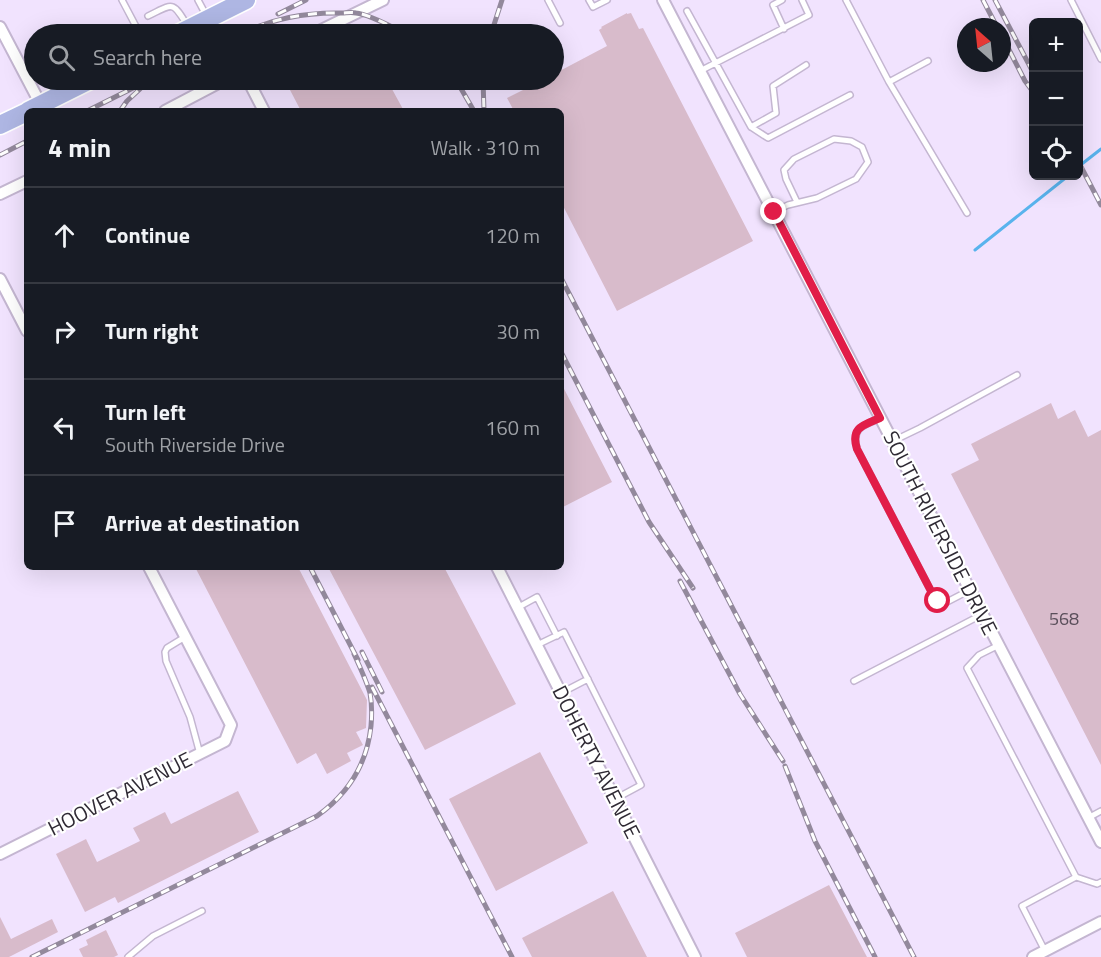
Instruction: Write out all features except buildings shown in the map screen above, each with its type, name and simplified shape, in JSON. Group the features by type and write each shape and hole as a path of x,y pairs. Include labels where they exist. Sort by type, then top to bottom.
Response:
{"main road":[{"path":"199,24 246,0"},
{"path":"34,108 70,90"},
{"path":"0,125 24,113"}],"street":[{"path":"334,24 383,0"},
{"name":"SOUTH RIVERSIDE DRIVE","path":"663,0 1101,842"},
{"path":"0,27 24,76"},
{"path":"27,90 32,108"},
{"path":"171,108 205,90"},
{"path":"253,90 262,108"},
{"path":"0,194 24,182"},
{"path":"0,279 24,325"},
{"path":"151,570 185,637"},
{"name":"DOHERTY AVENUE","path":"499,570 695,957"},
{"name":"HOOVER AVENUE","path":"0,854 225,741 231,724 185,637"},
{"path":"1033,957 1101,922"}],"lane":[{"path":"122,0 135,24"},
{"path":"198,0 208,19"},
{"path":"548,0 560,23"},
{"path":"590,0 593,7 607,0"},
{"path":"782,0 773,5 784,28"},
{"path":"700,71 809,15 802,0"},
{"path":"846,0 889,82 967,213"},
{"path":"1071,0 1101,58"},
{"path":"148,16 174,6 177,8 182,24"},
{"path":"687,11 751,127 768,138 850,95"},
{"path":"889,82 928,61"},
{"path":"751,127 776,113 773,86 806,65"},
{"path":"774,212 797,202 817,198 856,179 868,162 862,147 851,141 834,139 794,159 784,170 797,202"},
{"path":"893,441 1017,375"},
{"path":"880,418 860,427 855,435 855,442 862,459 938,601 945,603 970,590"},
{"path":"518,608 537,597 556,636"},
{"path":"854,681 983,614"},
{"path":"537,645 564,632 588,679 641,785 615,799"},
{"path":"185,637 167,648 166,661 190,717 200,754"},
{"path":"999,645 980,655 967,668 1076,877 1097,884 1101,882"},
{"path":"561,693 588,679"},
{"path":"1088,818 1101,812"},
{"path":"1045,951 1022,906 1076,877"},
{"path":"128,957 153,936 202,911"}],"waterway":[{"path":"1083,163 1101,149"},
{"path":"975,250 1063,180"}],"railway":[{"path":"278,14 306,0"},
{"path":"494,24 502,0"},
{"path":"983,0 992,18"},
{"path":"995,0 1033,72"},
{"path":"264,24 315,14 350,13 368,16 385,24"},
{"path":"1011,54 1029,86"},
{"path":"93,108 129,90"},
{"path":"122,108 139,90"},
{"path":"462,90 472,108"},
{"path":"483,90 484,108"},
{"path":"0,155 24,143"},
{"path":"1083,171 1101,205"},
{"path":"564,284 914,957"},
{"path":"564,358 649,522 693,588"},
{"path":"312,570 358,660"},
{"path":"680,581 740,694 783,761"},
{"path":"362,652 382,692"},
{"path":"32,957 317,816 338,798 347,788 360,765 369,740 372,718 370,693 354,654"},
{"path":"372,687 512,957"},
{"path":"785,766 815,841 875,957"}],"route":[{"path":"774,212 880,418 860,427 855,435 857,449 938,601"}]}
